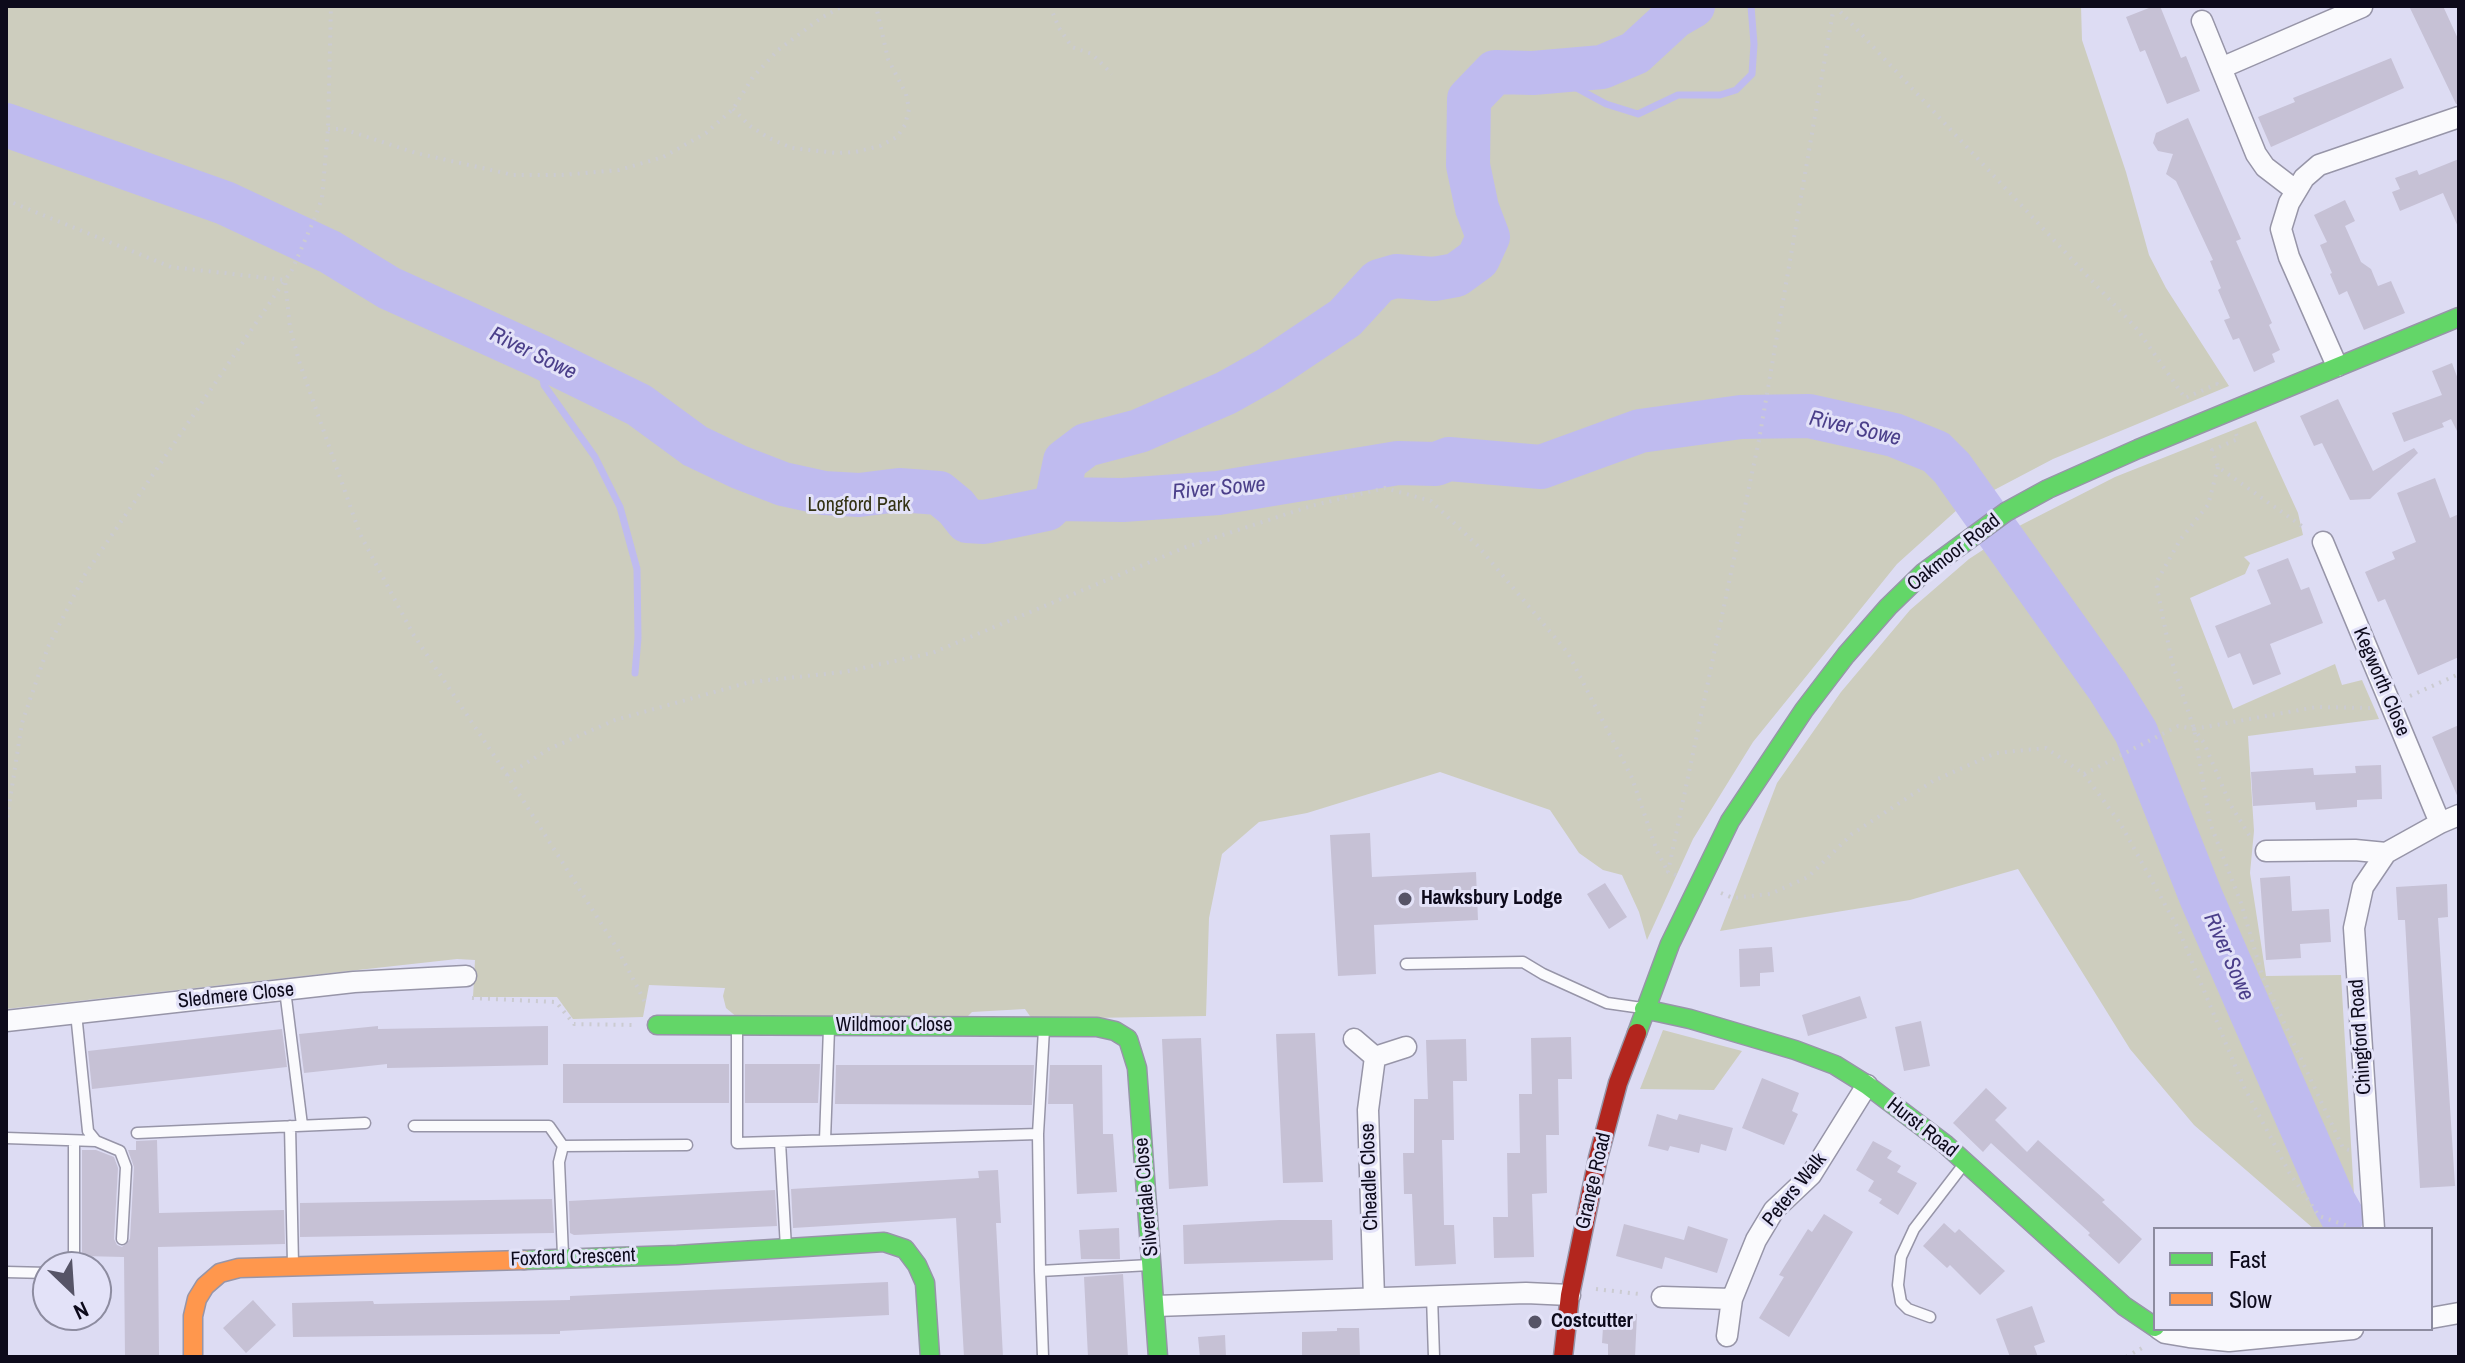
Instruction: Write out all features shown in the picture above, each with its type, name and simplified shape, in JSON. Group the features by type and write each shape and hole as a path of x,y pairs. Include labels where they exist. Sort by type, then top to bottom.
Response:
{"street":[{"path":"2221,68 2362,7"},
{"path":"2202,21 2256,154 2265,167 2295,190"},
{"path":"2337,366 2289,257 2281,229 2295,190 2304,178 2328,161 2459,117"},
{"name":"Oakmoor Road","path":"1644,1009 1698,884 1730,821 1765,766 1846,655 1923,573 2006,512 2088,470 2459,317"},
{"name":"Kegworth Close","path":"2323,542 2390,703 2449,819"},
{"name":"Chingford Road","path":"2374,1227 2354,928 2363,887 2386,853 2449,819"},
{"path":"2266,851 2355,850 2386,853"},
{"name":"Sledmere Close","path":"6,1021 354,982 466,976"},
{"name":"Hurst Road","path":"1644,1009 1690,1019 1835,1065 1867,1085 1965,1162 2124,1306 2153,1325"},
{"name":"Grange Road","path":"1563,1357 1571,1290 1598,1158 1618,1083 1644,1009"},
{"name":"Wildmoor Close","path":"657,1025 1097,1027 1115,1031 1128,1039"},
{"name":"Silverdale Close","path":"1128,1039 1137,1068 1158,1357"},
{"path":"1354,1039 1375,1057 1406,1047"},
{"name":"Cheadle Close","path":"1374,1298 1368,1110 1375,1057"},
{"name":"Peters Walk","path":"1727,1336 1732,1299 1756,1240 1774,1210 1811,1175 1867,1085"},
{"name":"Foxford Crescent","path":"193,1357 193,1316 197,1299 205,1286 220,1273 239,1268 564,1259 884,1242 905,1249 925,1283 930,1357"},
{"path":"1156,1306 1571,1290"},
{"path":"1662,1297 1732,1299"},
{"path":"2433,1318 2459,1313"},
{"name":"Hurst Road","path":"2162,1331 2230,1349 2341,1331"}],"lane":[{"path":"1406,964 1523,962 1607,1003 1644,1009"},
{"path":"285,990 296,1126 293,1266"},
{"path":"76,1013 88,1131 96,1141"},
{"path":"737,1026 737,1143 1038,1134"},
{"path":"825,1140 829,1026"},
{"path":"1043,1357 1038,1134 1044,1027"},
{"path":"137,1133 365,1123"},
{"path":"414,1126 549,1126 563,1146 559,1162 564,1259"},
{"path":"6,1138 96,1141 120,1151 124,1158 122,1239"},
{"path":"74,1141 74,1251"},
{"path":"780,1142 786,1249"},
{"path":"563,1146 687,1145"},
{"path":"1930,1317 1908,1309 1901,1302 1898,1285 1901,1257 1914,1229 1965,1162"},
{"path":"1040,1271 1152,1265"},
{"path":"6,1272 32,1273"},
{"path":"1432,1296 1434,1357"}],"path":[{"path":"6,825 22,723 48,647 84,576 292,270 316,215 322,198 328,129 331,6"},
{"path":"328,129 343,129 416,153 513,175 619,170 663,157 706,133 733,109 753,77 778,50 843,6"},
{"path":"733,109 750,126 792,148 855,152 880,146 897,137 905,125 909,109 906,94 888,59 876,6"},
{"path":"1050,6 1059,28 1072,47 1092,54 1112,74"},
{"path":"1668,872 1759,440 1835,6"},
{"path":"1835,6 2137,329 2185,398 2217,384 2238,439 2212,450 2218,467 2208,505 2180,540 2156,583 2172,662 2194,729 2210,823 2241,903 2263,978 2343,1148 2370,1158"},
{"path":"6,200 171,267 285,280"},
{"path":"285,280 290,327 299,361 360,534 413,634 618,950 657,1025 574,1024 556,1002 465,998 466,976"},
{"path":"2218,467 2323,542"},
{"path":"507,775 549,749 615,720 750,682 844,672 932,653 1186,547 1311,506 1385,488 1431,501 1477,545 1568,653 1632,778 1657,851 1668,872 1733,898 1770,894 1808,877 1852,834 1933,781 1996,753 2046,748 2084,774 2120,823 2178,928 2244,1087 2289,1172 2319,1216 2355,1227"},
{"path":"2084,774 2178,726 2194,729 2316,707 2366,709 2390,703 2459,674"},
{"path":"2194,729 2204,743 2230,804 2247,834 2266,851"},
{"path":"1571,1290 1662,1297"}],"green space":[{"name":"Longford Park","path":"6,6 2081,6 2082,40 2126,172 2149,255 2166,288 2229,386 2053,459 1958,509 1897,564 1753,742 1693,839 1647,940 1639,912 1622,875 1603,870 1579,853 1550,810 1440,772 1307,813 1259,822 1222,854 1209,918 1206,1016 1032,1019 1025,1009 972,1012 966,1018 738,1018 726,1008 725,988 649,985 643,1017 573,1019 557,997 473,997 475,960 457,959 6,1009"},
{"path":"2256,421 2298,513 2303,535 2244,557 2250,563 2245,574 2190,598 2233,709 2335,664 2342,685 2362,680 2379,719 2248,736 2254,831 2250,873 2266,976 2341,975 2356,1227 2312,1227 2194,1125 2130,1049 2018,869 1910,900 1720,931 1777,783 1841,692 1910,610 1969,559 2021,525 2115,477"},
{"path":"1663,1030 1742,1051 1714,1090 1640,1089"}],"building":[{"path":"2160,6 2181,58 2186,56 2200,91 2167,104 2145,50 2140,52 2126,17"},
{"path":"2409,6 2443,6 2459,41 2459,104 2456,104"},
{"path":"2391,58 2404,88 2271,147 2258,117 2295,102 2293,98"},
{"path":"2188,118 2241,239 2236,241 2272,323 2269,325 2280,350 2272,354 2275,362 2254,372 2239,338 2233,340 2224,320 2230,318 2218,290 2221,288 2210,261 2213,260 2176,181 2166,174 2173,154 2158,151 2153,143 2156,133"},
{"path":"2459,159 2459,229 2443,193 2400,211 2392,192 2400,189 2395,178 2417,170 2419,175"},
{"path":"2345,200 2355,221 2345,226 2361,262 2371,269 2378,286 2391,281 2405,313 2364,330 2347,291 2339,295 2320,245 2327,242 2314,215"},
{"path":"2452,363 2459,382 2459,435 2451,419 2442,423 2444,427 2404,442 2392,413 2442,395 2432,371"},
{"path":"2338,399 2373,471 2414,448 2418,453 2370,499 2350,500 2322,443 2314,446 2300,416"},
{"path":"2435,478 2450,518 2459,514 2459,657 2418,675 2385,599 2378,602 2365,572 2395,559 2392,552 2416,542 2397,493"},
{"path":"2288,558 2301,590 2309,587 2323,623 2270,644 2281,674 2253,685 2240,653 2228,658 2215,626 2271,604 2257,570"},
{"path":"2459,725 2459,800 2432,737"},
{"path":"2381,765 2382,799 2357,800 2357,807 2316,810 2315,802 2253,806 2251,772 2313,768 2314,775 2356,773 2355,766"},
{"name":"Hawksbury Lodge","path":"1370,833 1372,877 1476,872 1478,920 1374,925 1376,974 1338,976 1330,835"},
{"path":"2290,876 2292,911 2329,909 2331,942 2300,944 2301,958 2266,960 2260,878"},
{"path":"1605,883 1627,917 1609,929 1587,894"},
{"path":"2447,884 2448,917 2438,918 2455,1186 2420,1188 2405,920 2398,920 2396,887"},
{"path":"1772,947 1774,972 1760,973 1760,986 1740,987 1739,949"},
{"path":"1860,996 1867,1018 1808,1036 1802,1015"},
{"path":"1921,1021 1930,1066 1904,1071 1895,1027"},
{"path":"378,1026 378,1029 548,1026 548,1065 387,1068 387,1064 304,1073 299,1034"},
{"path":"282,1029 287,1067 92,1089 88,1051"},
{"path":"1315,1033 1323,1182 1283,1183 1276,1034"},
{"path":"1571,1037 1572,1079 1558,1079 1559,1135 1546,1135 1547,1193 1532,1194 1534,1257 1494,1258 1493,1217 1508,1217 1507,1153 1520,1153 1519,1094 1532,1094 1531,1038"},
{"path":"1201,1038 1208,1186 1169,1189 1162,1039"},
{"path":"1466,1039 1467,1081 1453,1081 1454,1140 1442,1140 1444,1225 1454,1225 1456,1264 1415,1266 1412,1194 1404,1194 1403,1153 1414,1153 1414,1099 1428,1099 1426,1040"},
{"path":"563,1064 729,1064 729,1103 563,1103"},
{"path":"745,1064 820,1064 818,1103 745,1103"},
{"path":"836,1065 1034,1065 1032,1105 835,1104"},
{"path":"1050,1065 1102,1065 1103,1134 1113,1134 1117,1192 1077,1194 1073,1104 1048,1104"},
{"path":"1762,1078 1799,1093 1792,1111 1798,1114 1784,1145 1742,1128"},
{"path":"1986,1088 2007,1108 1995,1120 2027,1152 2038,1140 2105,1200 2102,1202 2142,1239 2119,1264 2088,1235 2090,1233 1991,1143 1983,1152 1953,1123"},
{"path":"1657,1114 1677,1120 1679,1114 1733,1128 1726,1151 1701,1144 1699,1153 1670,1146 1668,1151 1648,1146"},
{"path":"157,1140 159,1213 284,1210 285,1244 158,1247 159,1357 125,1357 124,1257 112,1257 112,1251 82,1251 82,1150 96,1150 114,1157 118,1168 114,1239 122,1247 130,1239 134,1167 128,1150 136,1150 136,1141"},
{"path":"1873,1141 1892,1151 1887,1158 1901,1166 1897,1172 1917,1183 1898,1215 1879,1203 1882,1199 1868,1191 1874,1181 1856,1170"},
{"path":"998,1170 1001,1223 996,1223 1003,1357 964,1357 956,1218 793,1228 791,1189 979,1178 978,1171"},
{"path":"775,1190 777,1226 570,1233 569,1201"},
{"path":"552,1199 554,1233 300,1237 300,1203"},
{"path":"1824,1214 1853,1232 1789,1337 1759,1318 1784,1277 1779,1275 1808,1229 1812,1232"},
{"path":"1332,1220 1333,1260 1184,1264 1183,1225"},
{"path":"1944,1223 1955,1233 1959,1229 2005,1271 1980,1295 1950,1265 1947,1268 1923,1246"},
{"path":"1624,1224 1684,1240 1688,1226 1728,1239 1717,1273 1665,1257 1662,1269 1616,1256"},
{"path":"1119,1228 1120,1259 1081,1259 1079,1230"},
{"path":"1123,1274 1128,1357 1088,1357 1084,1277"},
{"path":"888,1282 889,1315 560,1331 560,1334 293,1337 292,1303 570,1300 570,1296"},
{"path":"253,1300 276,1325 246,1353 223,1328"},
{"path":"2032,1306 2045,1342 2034,1346 2038,1357 2010,1357 1996,1319"},
{"path":"1604,1312 1637,1314 1635,1357 1608,1357 1608,1344 1602,1343"},
{"path":"1337,1328 1359,1328 1360,1357 1302,1357 1302,1332 1337,1331"},
{"path":"1225,1335 1226,1357 1200,1357 1198,1337"}],"waterway":[{"name":"River Sowe","path":"6,125 225,203 330,252 389,288 639,405 695,446 739,467 783,484 824,493 859,495 899,490 939,493 967,521 984,522 1047,509 1057,499 1065,461 1086,445 1139,431 1226,393 1269,369 1345,318 1379,281 1396,276 1434,279 1456,275 1478,259 1488,237 1477,208 1468,165 1469,99 1495,72 1533,73 1602,67 1635,53 1674,17 1693,6"},
{"path":"1547,72 1606,104 1638,114 1678,95 1720,95 1736,90 1752,74 1754,44 1751,6"},
{"path":"539,356 544,385 595,457 620,507 637,569 635,673"},
{"name":"River Sowe","path":"1057,499 1123,500 1218,493 1398,463 1436,464 1449,459 1541,467 1640,431 1741,417 1809,416 1894,435 1936,452 1952,468 2108,687 2136,732 2201,897 2342,1216"}],"traffic: fast":[{"path":"1637,1033 1670,944 1730,821 1804,710 1846,655 1923,573 2006,512 2048,489 2459,317"},
{"path":"1644,1009 1690,1019 1835,1065 1867,1085 1945,1144 2124,1306 2153,1326"},
{"path":"657,1025 1097,1027 1115,1031 1128,1039 1137,1068 1158,1357"},
{"path":"524,1260 677,1255 884,1242 905,1249 925,1283 930,1357"}],"traffic: slow":[{"path":"193,1357 193,1316 197,1299 205,1286 220,1273 239,1268 524,1260"}],"traffic: jam":[{"path":"1563,1357 1570,1295 1598,1158 1618,1083 1637,1033"}],"place":[{"name":"Hawksbury Lodge","path":"1405,899"},
{"name":"Costcutter","path":"1535,1322"}]}
